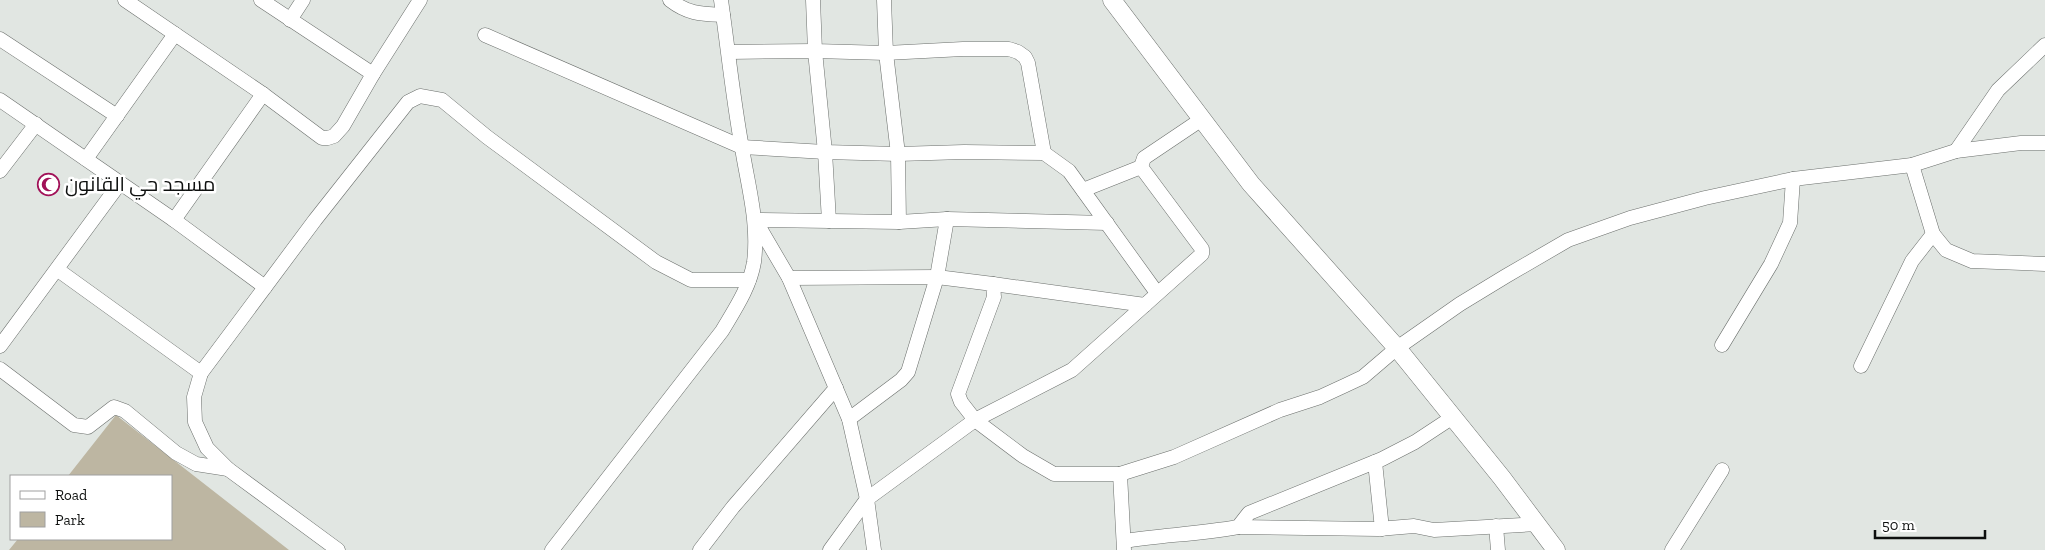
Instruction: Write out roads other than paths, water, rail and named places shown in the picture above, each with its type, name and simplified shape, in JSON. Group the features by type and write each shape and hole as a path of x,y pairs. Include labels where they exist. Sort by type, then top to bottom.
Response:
{"street":[{"path":"125,0 263,94 322,138 334,136 343,126 373,74 420,0"},
{"path":"261,0 373,74"},
{"path":"290,20 303,0"},
{"path":"670,0 679,7 694,13 723,15"},
{"path":"552,550 722,331 743,296 754,263 756,220 742,147 721,0"},
{"path":"813,0 815,51 825,152 829,221"},
{"path":"884,0 886,53 898,154 899,222"},
{"path":"1112,0 1251,184 1397,348 1556,550"},
{"path":"86,159 175,34"},
{"path":"485,35 742,147 898,154 964,152 1044,153 1069,171 1157,293"},
{"path":"0,39 117,116"},
{"path":"1956,150 1998,90 2045,45"},
{"path":"728,52 815,51 886,53 1009,49 1025,57 1028,63 1044,153"},
{"path":"174,220 263,94"},
{"path":"338,550 228,469 207,448 195,422 194,397 201,373 315,220 408,102 420,96 442,100 487,137 656,262 690,280 748,280"},
{"path":"0,100 174,220 266,287"},
{"path":"1083,190 1141,167 1144,158 1202,120"},
{"path":"0,170 36,124"},
{"path":"993,284 994,297 958,394 961,402 975,420 1023,456 1054,474 1120,474 1174,457 1280,410 1320,397 1363,377 1397,348 1460,304 1568,240 1630,218 1705,198 1793,179 1912,166 1956,150 2021,143 2045,143"},
{"path":"1912,166 1933,234 1946,250 1972,261 2045,264"},
{"path":"830,550 867,499 975,420 1072,370 1202,254 1203,251 1141,167"},
{"path":"1722,345 1771,264 1790,223 1793,179"},
{"path":"0,346 58,270 120,183"},
{"path":"756,220 899,222 947,219 1107,224"},
{"path":"849,419 901,380 908,372 937,277 947,219"},
{"path":"756,220 789,278 849,419 867,499 874,550"},
{"path":"1861,366 1912,261 1933,234"},
{"path":"58,270 201,373"},
{"path":"789,278 937,277 1145,305"},
{"path":"0,369 74,425 88,428 114,407 124,411 176,453 196,464 228,469"},
{"path":"700,550 733,507 836,388"},
{"path":"1238,527 1250,513 1376,462 1415,442 1453,418"},
{"path":"1376,462 1382,529"},
{"path":"1672,550 1722,470"},
{"path":"1120,474 1124,545 1160,535 1193,534 1238,527 1382,529 1414,526 1434,530 1537,524"},
{"path":"1496,526 1498,550"}],"place":[{"name":"مسجد حي القانون","path":"49,184"}]}
